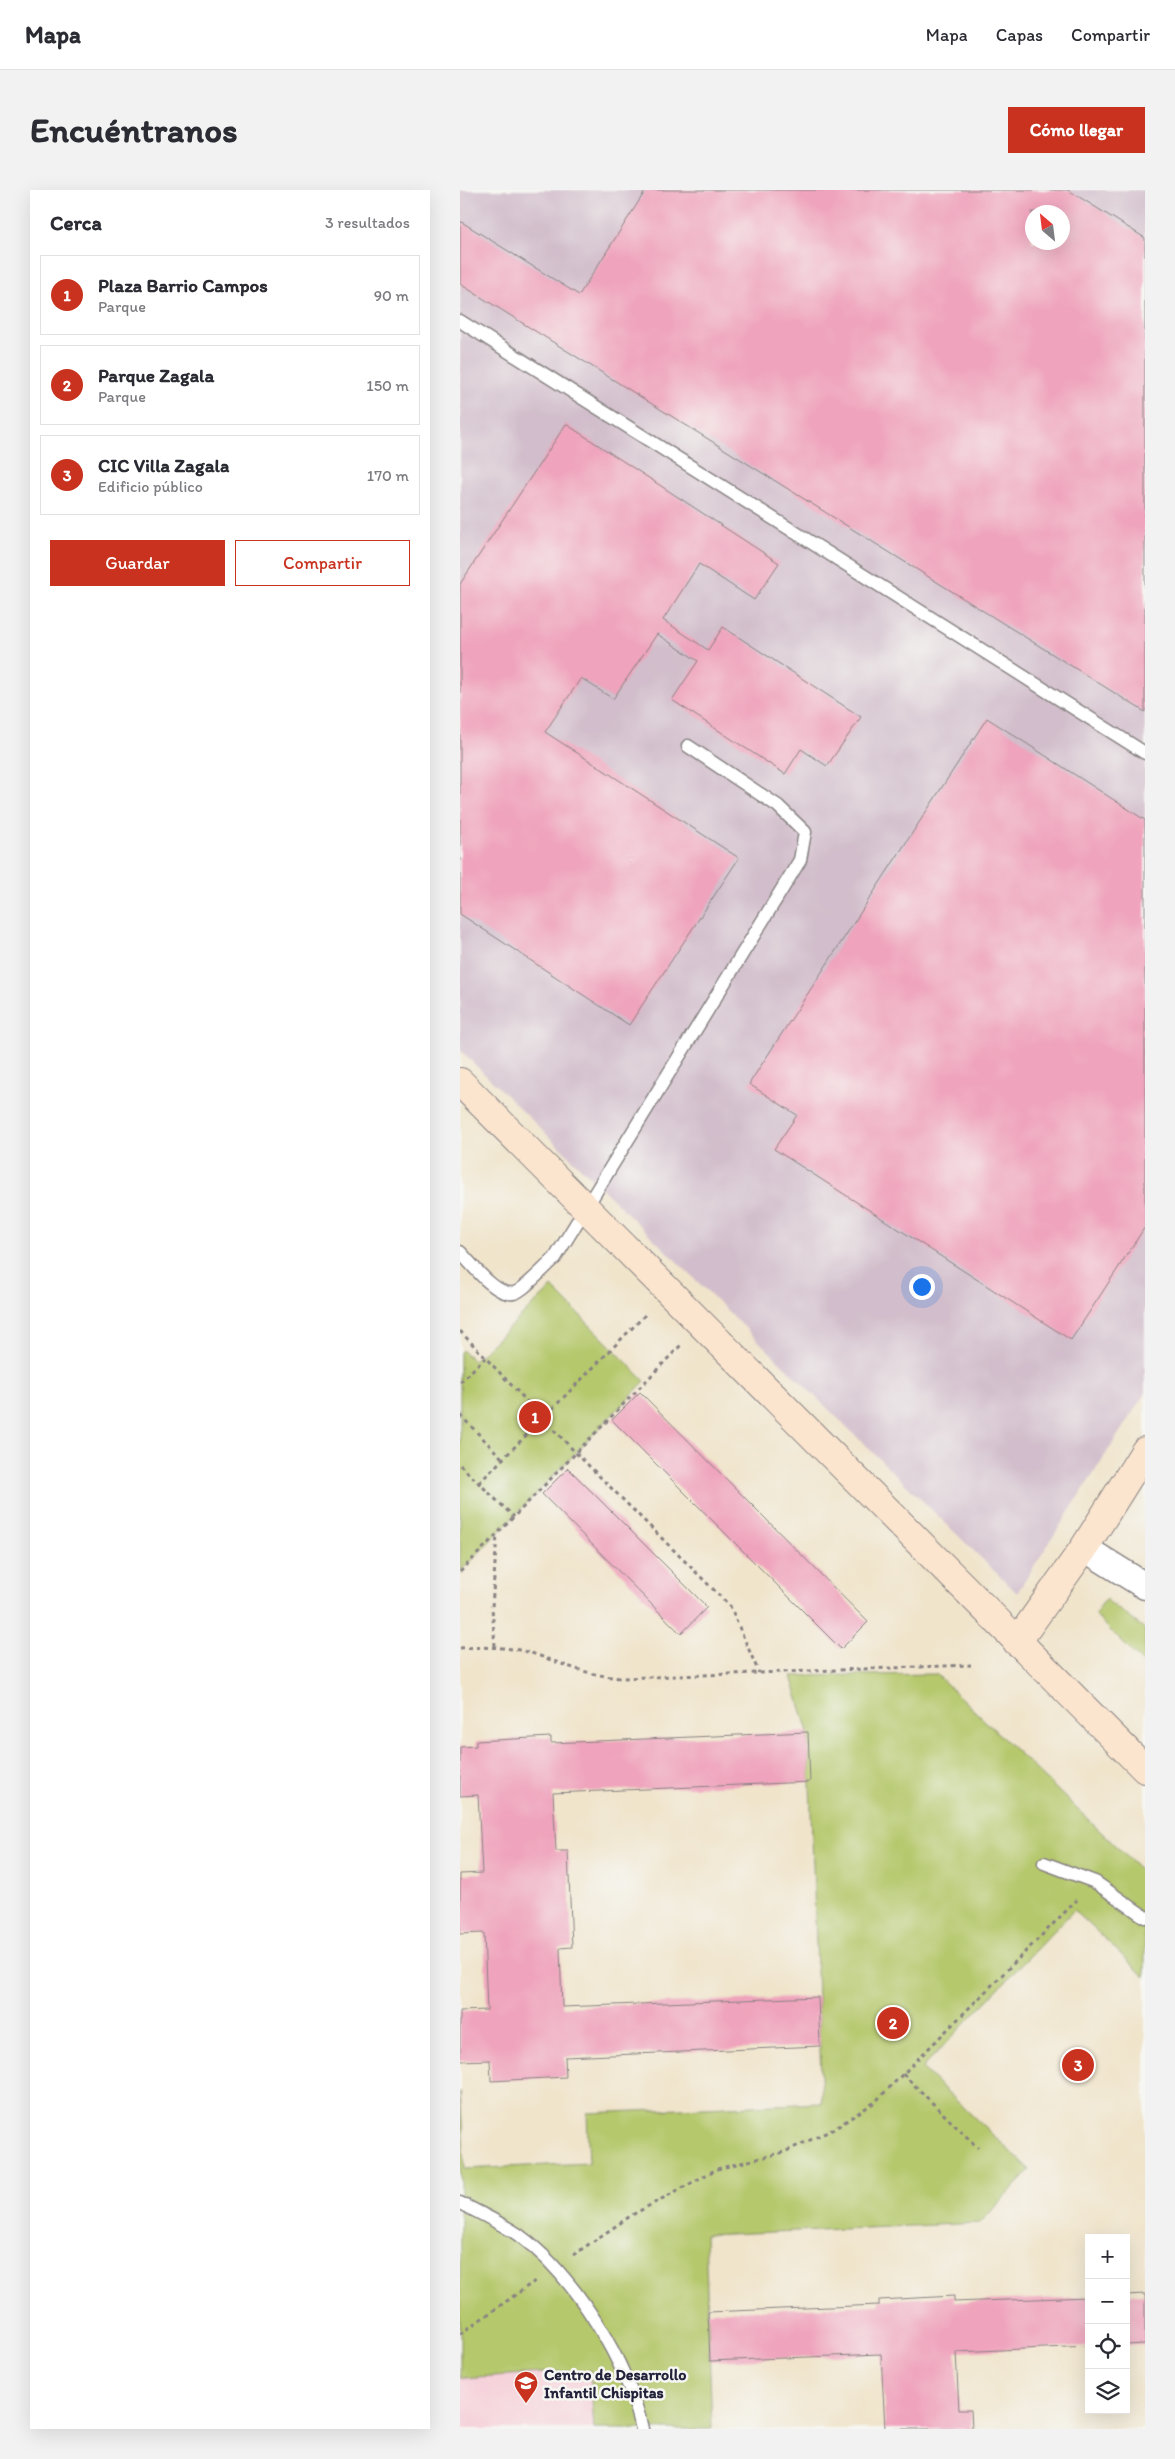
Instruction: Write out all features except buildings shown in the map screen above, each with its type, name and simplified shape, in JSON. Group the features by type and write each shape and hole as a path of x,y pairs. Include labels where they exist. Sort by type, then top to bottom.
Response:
{"main road":[{"path":"460,1082 1145,1769"},
{"path":"1017,1642 1084,1548 1145,1451"}],"street":[{"path":"1084,1548 1145,1586"}],"lane":[{"path":"460,321 1145,753"},
{"path":"460,1252 496,1289 504,1293 515,1293 555,1258 587,1209 800,860 806,832 778,806 688,746"},
{"path":"1044,1863 1095,1882 1145,1917"},
{"path":"460,2203 492,2219 521,2237 554,2268 591,2314 621,2366 642,2429"}],"path":[{"path":"479,1483 669,1292"},
{"path":"460,1572 644,1381 702,1324"},
{"path":"460,1331 576,1453 730,1606 759,1674"},
{"path":"460,1382 485,1358"},
{"path":"460,1415 503,1459"},
{"path":"460,1465 514,1517"},
{"path":"496,1646 492,1608 497,1534"},
{"path":"460,1648 496,1646 536,1655 571,1669 599,1677 623,1678 971,1665"},
{"path":"460,2334 632,2215 717,2169 784,2152 834,2129 875,2102 1095,1882"},
{"path":"903,2074 978,2148"}],"shaded area":[{"path":"460,190 1145,190 1145,1393 1017,1593 460,1050"},
{"name":"Centro de Desarrollo Infantil Chispitas","path":"590,2370 594,2429 460,2429 460,2378"}],"green space":[{"path":"552,1287 645,1381 460,1572 460,1352 462,1350 474,1361"},
{"path":"1105,1599 1145,1629 1145,1665 1095,1615"},
{"path":"936,1674 1145,1874 1145,1977 1074,1910 922,2068 1030,2170 980,2223 705,2235 712,2429 594,2429 590,2370 460,2378 460,2091 465,2169 589,2163 587,2113 822,2103 808,1732 791,1676"}],"place":[{"name":"Plaza Barrio Campos","path":"535,1417"},
{"name":"Parque Zagala","path":"893,2023"},
{"name":"CIC Villa Zagala","path":"1078,2065"},
{"name":"Centro de Desarrollo Infantil Chispitas","path":"526,2404"}]}
